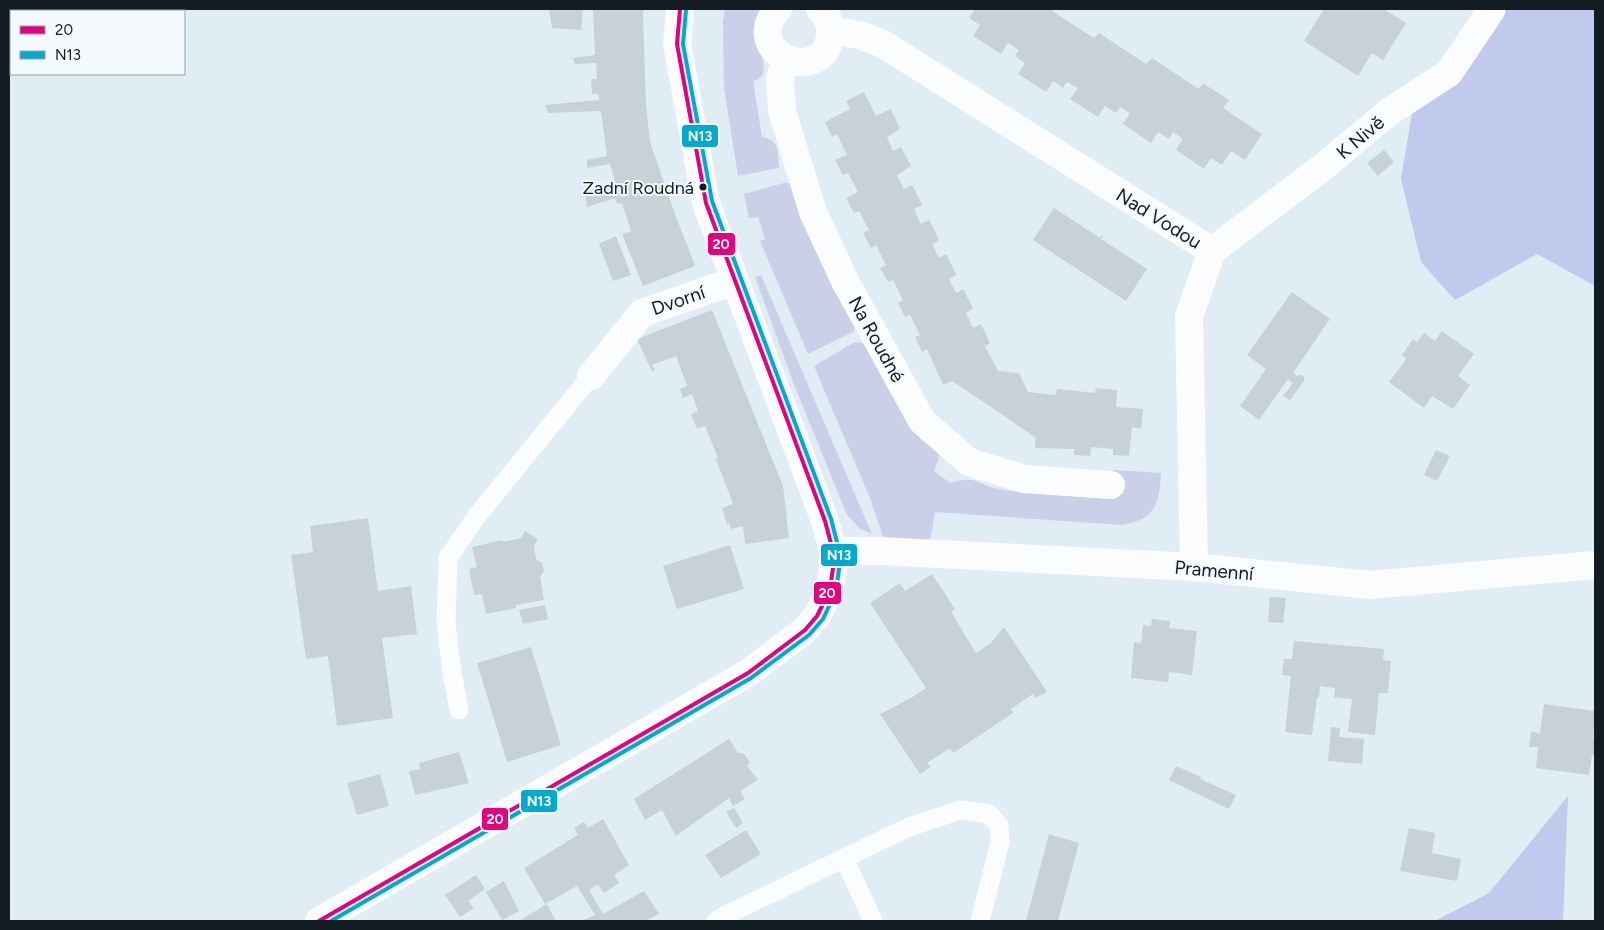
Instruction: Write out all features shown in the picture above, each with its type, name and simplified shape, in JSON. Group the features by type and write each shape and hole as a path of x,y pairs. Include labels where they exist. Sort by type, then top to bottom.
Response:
{"street":[{"path":"319,921 748,673 805,630 817,616 825,600 831,582 833,550 825,521 706,203 677,44 680,9"},
{"path":"778,9 769,24 768,34 771,45 785,59 794,62 812,59 820,55 826,48 829,39 825,19"},
{"name":"K Nivě","path":"1212,251 1323,167 1389,112 1449,73 1492,9"},
{"name":"Nad Vodou","path":"825,19 883,44 1212,251 1189,316 1194,567"},
{"name":"Na Roudné","path":"785,59 780,80 782,111 813,212 845,281 922,421 969,462 1024,479 1111,485"},
{"name":"Dvorní","path":"591,376 642,313 734,281"},
{"name":"Pramenní","path":"833,550 879,550 1194,567 1370,584 1595,565"}],"lane":[{"path":"459,710 446,624 448,558 476,517 591,376"},
{"path":"716,921 909,828 960,810 989,814 999,825 1000,842 980,921"},
{"path":"844,858 872,921"}],"shaded area":[{"path":"725,9 762,9 758,20 757,32 764,70 760,78 753,81 762,137 775,144 778,152 779,168 738,176 724,88 723,22"},
{"path":"1478,9 1595,9 1595,286 1537,254 1455,300 1421,262 1401,179 1412,113"},
{"path":"784,183 791,183 857,325 853,332 808,354 760,241 765,239 758,217 749,218 744,194"},
{"path":"761,275 872,534 859,528 847,515 793,382 755,277"},
{"path":"855,342 868,344 910,424 922,441 930,438 940,453 934,471 950,483 973,480 993,488 1018,492 1110,499 1113,470 1161,473 1158,499 1152,511 1142,519 1122,525 935,512 930,542 884,539 870,498 814,366"},
{"path":"1568,796 1563,921 1435,921 1489,893"}],"building":[{"path":"549,9 583,9 581,30 552,28"},
{"path":"593,9 644,9 646,105 650,142 695,266 643,286 622,234 631,231 622,203 617,204 615,198 587,207 585,193 616,184 610,164 587,168 587,160 607,156 601,111 548,113 545,105 599,100 599,94 592,94 591,79 597,79 596,63 575,64 573,58 595,55"},
{"path":"975,9 1049,9 1094,38 1099,33 1146,64 1152,58 1199,89 1204,84 1229,100 1223,108 1262,134 1245,160 1231,151 1222,165 1211,158 1204,169 1176,150 1183,139 1173,132 1169,139 1158,132 1151,143 1123,124 1130,113 1120,107 1116,113 1105,106 1098,117 1070,99 1078,88 1067,82 1063,88 1053,81 1046,92 1018,74 1025,63 1015,56 1019,50 1008,43 1001,54 973,36 980,25 969,18"},
{"path":"1324,9 1384,9 1406,23 1383,60 1372,53 1358,76 1304,41"},
{"path":"864,92 876,116 891,109 900,129 887,137 893,151 901,147 911,166 897,175 904,189 912,185 922,204 914,209 921,224 929,220 939,239 932,244 939,258 946,254 956,274 949,279 956,293 963,289 973,308 966,313 973,328 981,324 990,343 985,346 998,371 1019,373 1028,392 1056,395 1057,389 1095,393 1096,388 1117,390 1116,407 1143,409 1141,429 1132,427 1129,456 1113,455 1113,449 1091,447 1090,456 1074,455 1074,449 1035,448 1036,438 994,409 952,381 943,385 927,349 922,352 915,337 920,335 910,315 905,317 898,303 903,300 893,280 888,282 880,268 886,265 876,245 871,248 863,233 869,230 859,211 854,213 846,198 858,192 848,173 843,175 835,160 847,155 837,134 832,137 825,122 850,109 846,101"},
{"path":"1384,150 1394,162 1378,176 1367,163"},
{"path":"1054,208 1100,238 1102,235 1101,239 1147,269 1126,301 1033,240"},
{"path":"616,236 631,275 613,281 599,244"},
{"path":"1292,292 1330,319 1293,373 1297,376 1302,375 1304,381 1290,400 1283,396 1293,383 1288,379 1259,420 1240,406 1266,369 1247,355"},
{"path":"712,310 783,486 789,538 745,544 743,526 731,529 729,523 727,524 722,508 733,504 705,426 697,429 691,414 698,411 692,394 683,398 680,389 687,386 676,356 652,365 655,370 652,372 637,339"},
{"path":"1442,331 1474,354 1458,376 1470,385 1453,409 1432,396 1424,408 1389,382 1405,361 1406,358 1402,355 1413,339 1417,342 1424,333 1435,341"},
{"path":"1436,450 1450,456 1437,481 1424,475"},
{"path":"368,518 378,591 411,586 417,634 382,638 393,718 337,726 328,656 306,659 291,555 313,552 310,526"},
{"path":"525,531 538,539 534,546 536,559 542,563 544,571 540,577 544,600 516,605 516,608 486,614 482,594 474,595 469,569 477,567 472,547 521,538"},
{"path":"730,545 744,589 677,609 663,566"},
{"path":"932,574 955,609 951,612 976,653 990,644 1004,627 1047,692 1035,698 1033,694 1011,709 1013,713 953,753 950,748 927,763 931,767 920,774 880,714 926,688 870,603 900,583 905,591"},
{"path":"1270,597 1286,598 1283,623 1268,622"},
{"path":"545,605 548,619 523,624 519,610"},
{"path":"1152,619 1170,621 1169,628 1197,631 1192,675 1169,672 1168,682 1131,678 1134,642 1141,643 1143,625 1151,626"},
{"path":"1294,641 1384,649 1383,660 1391,661 1388,693 1379,693 1375,735 1348,732 1352,699 1334,697 1335,688 1320,686 1312,735 1285,732 1291,676 1282,675 1284,659 1292,659"},
{"path":"531,647 561,745 507,762 477,663"},
{"path":"1544,704 1595,711 1593,738 1595,739 1595,755 1592,755 1589,775 1536,768 1538,747 1529,747 1531,732 1540,733"},
{"path":"1331,727 1340,728 1339,737 1364,739 1362,764 1328,761"},
{"path":"729,739 738,753 743,753 750,762 747,766 758,780 740,791 745,799 733,806 729,798 676,836 662,810 645,820 634,799"},
{"path":"459,752 469,783 415,795 409,771 420,769 419,763"},
{"path":"1176,766 1236,795 1229,809 1169,780"},
{"path":"380,774 389,806 357,815 347,783"},
{"path":"734,808 743,823 736,828 726,812"},
{"path":"603,819 629,865 614,875 619,883 604,893 598,884 589,890 603,914 644,891 659,914 645,921 582,921 595,915 577,886 545,904 524,868 578,835 574,828 584,822 588,828"},
{"path":"1409,828 1435,833 1432,853 1461,859 1457,881 1400,871"},
{"path":"746,830 761,854 721,878 705,855"},
{"path":"1049,834 1079,843 1058,921 1026,921"},
{"path":"476,875 485,889 468,901 474,908 460,917 445,895"},
{"path":"504,881 519,911 502,920 486,892"},
{"path":"547,904 556,921 519,921"}],"transit line":[{"name":"20","path":"319,921 748,673 805,630 817,616 825,600 833,568 833,551 825,521 706,203 677,44 680,9"},
{"name":"N13","path":"331,921 751,678 809,635 823,619 831,602 837,584 839,569 839,550 831,519 712,201 683,44 686,10"}],"place":[{"name":"Zadní Roudná","path":"703,187"}]}
